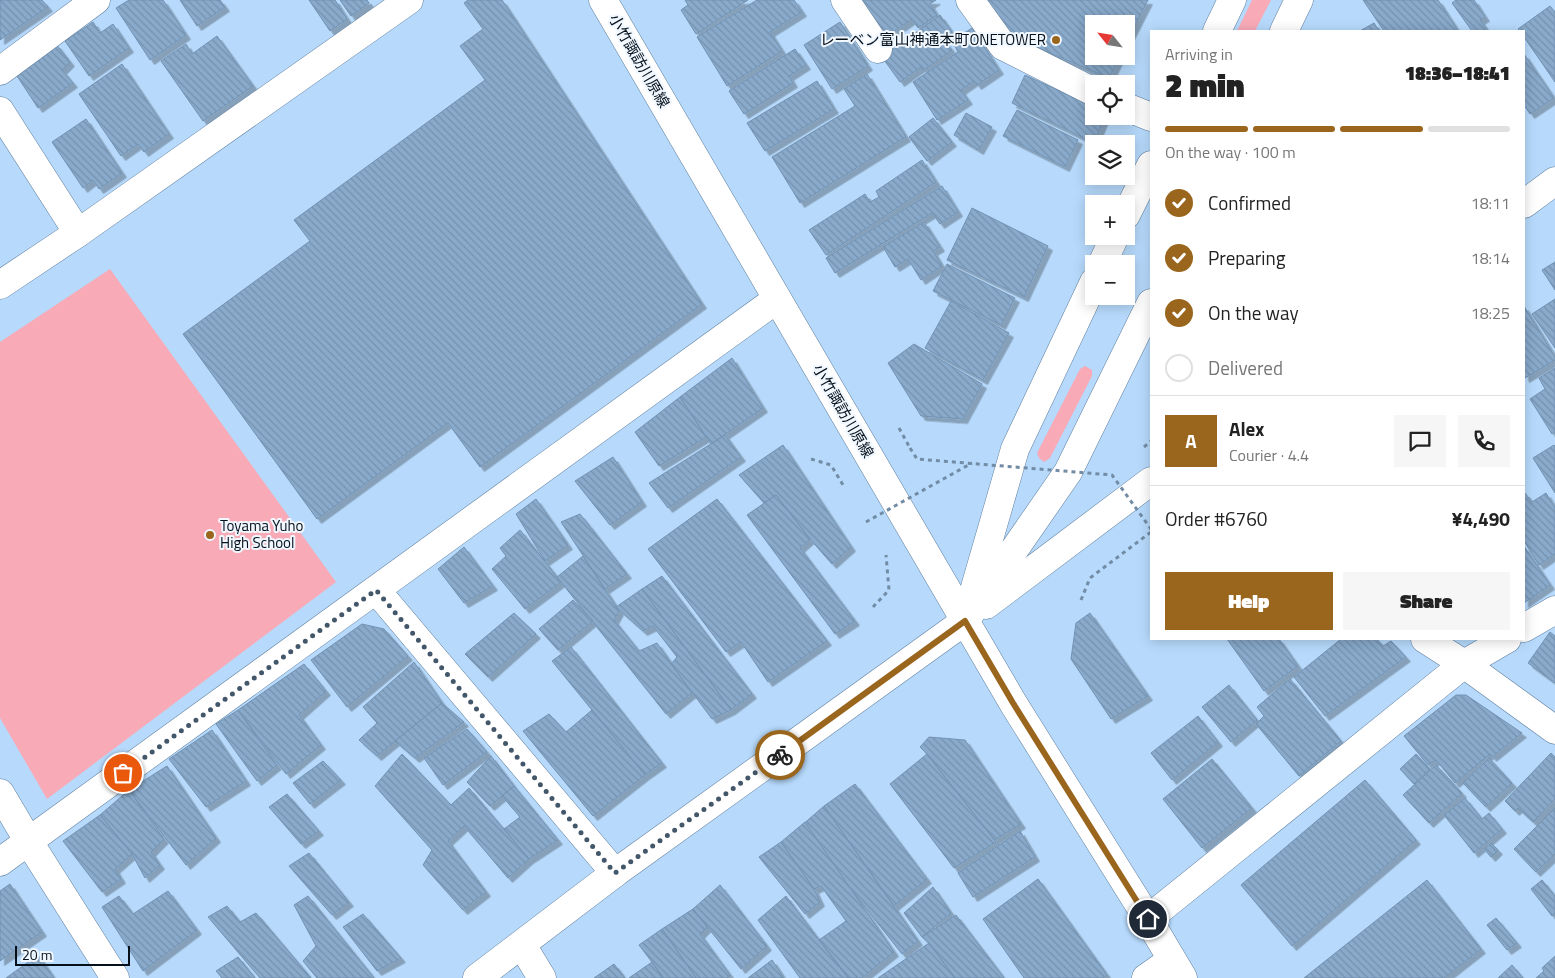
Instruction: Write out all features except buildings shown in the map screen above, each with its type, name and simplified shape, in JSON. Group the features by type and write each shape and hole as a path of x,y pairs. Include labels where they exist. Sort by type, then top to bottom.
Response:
{"street":[{"path":"0,71 96,0"},
{"path":"0,284 78,233 409,0"},
{"path":"845,0 878,49"},
{"path":"970,0 1003,46 1085,87"},
{"path":"1217,30 1232,0"},
{"path":"1284,30 1299,0"},
{"name":"小竹諏訪川原線","path":"610,3 777,299 1013,703 1148,919 1177,969"},
{"path":"0,111 78,233"},
{"path":"1135,111 1150,117"},
{"path":"1135,197 1150,167"},
{"path":"1525,203 1555,181"},
{"path":"0,862 777,299"},
{"path":"965,621 1015,449 1085,301"},
{"path":"965,621 1068,472 1150,305"},
{"path":"477,978 615,873 965,621 1150,482"},
{"path":"376,590 615,873"},
{"path":"1525,627 1555,610"},
{"path":"1427,640 1464,664 1555,730"},
{"path":"1148,919 1464,664 1505,640"},
{"path":"0,793 28,842 115,978"},
{"path":"522,945 542,978"},
{"path":"1146,978 1177,969"}],"path":[{"path":"899,428 918,459 1112,475 1150,529"},
{"path":"811,459 831,465 845,488"},
{"path":"866,522 972,463"},
{"path":"1082,600 1090,578 1150,531"},
{"path":"873,607 889,590 886,555"}],"shaded area":[{"path":"1252,0 1271,0 1256,30 1237,30"},
{"path":"110,269 336,582 47,799 0,718 0,342"},
{"path":"1085,366 1092,370 1092,376 1050,458 1044,462 1037,453 1080,369"}],"way so far":[{"path":"123,773 376,590 615,873 780,755"}],"place":[{"name":"レーベン富山神通本町ONETOWER","path":"1056,40"},
{"name":"Toyama Yuho High School","path":"210,535"}],"route":[{"path":"780,755 965,621 1013,703 1148,919"}]}
